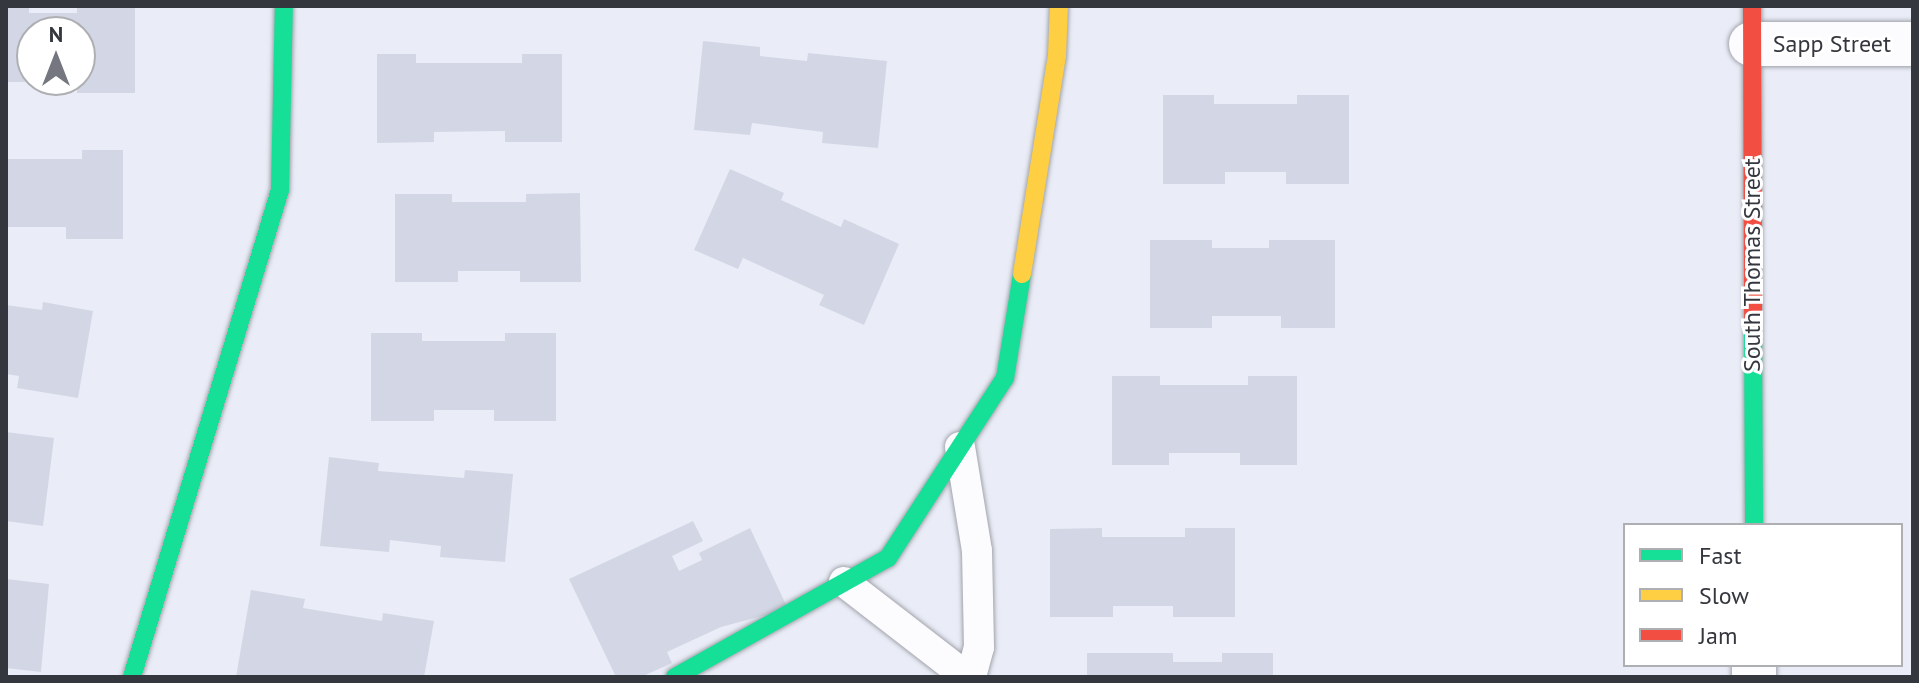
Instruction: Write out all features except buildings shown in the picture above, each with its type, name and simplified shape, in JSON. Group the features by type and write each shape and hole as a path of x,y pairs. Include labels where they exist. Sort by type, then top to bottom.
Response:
{"street":[{"path":"132,677 280,190 284,6"},
{"path":"675,677 888,558 1005,378 1057,55 1059,6"},
{"name":"Sapp Street","path":"1751,25 1913,44"},
{"name":"South Thomas Street","path":"1751,25 1754,523"}],"lane":[{"path":"844,582 969,677 979,647 977,551 960,447"}],"traffic: fast":[{"path":"132,677 280,190 284,6"},
{"path":"675,677 888,558 1005,378 1022,274"},
{"path":"1753,326 1754,523"}],"traffic: slow":[{"path":"1022,274 1057,55 1059,6"}],"traffic: jam":[{"path":"1752,6 1753,326"}]}
